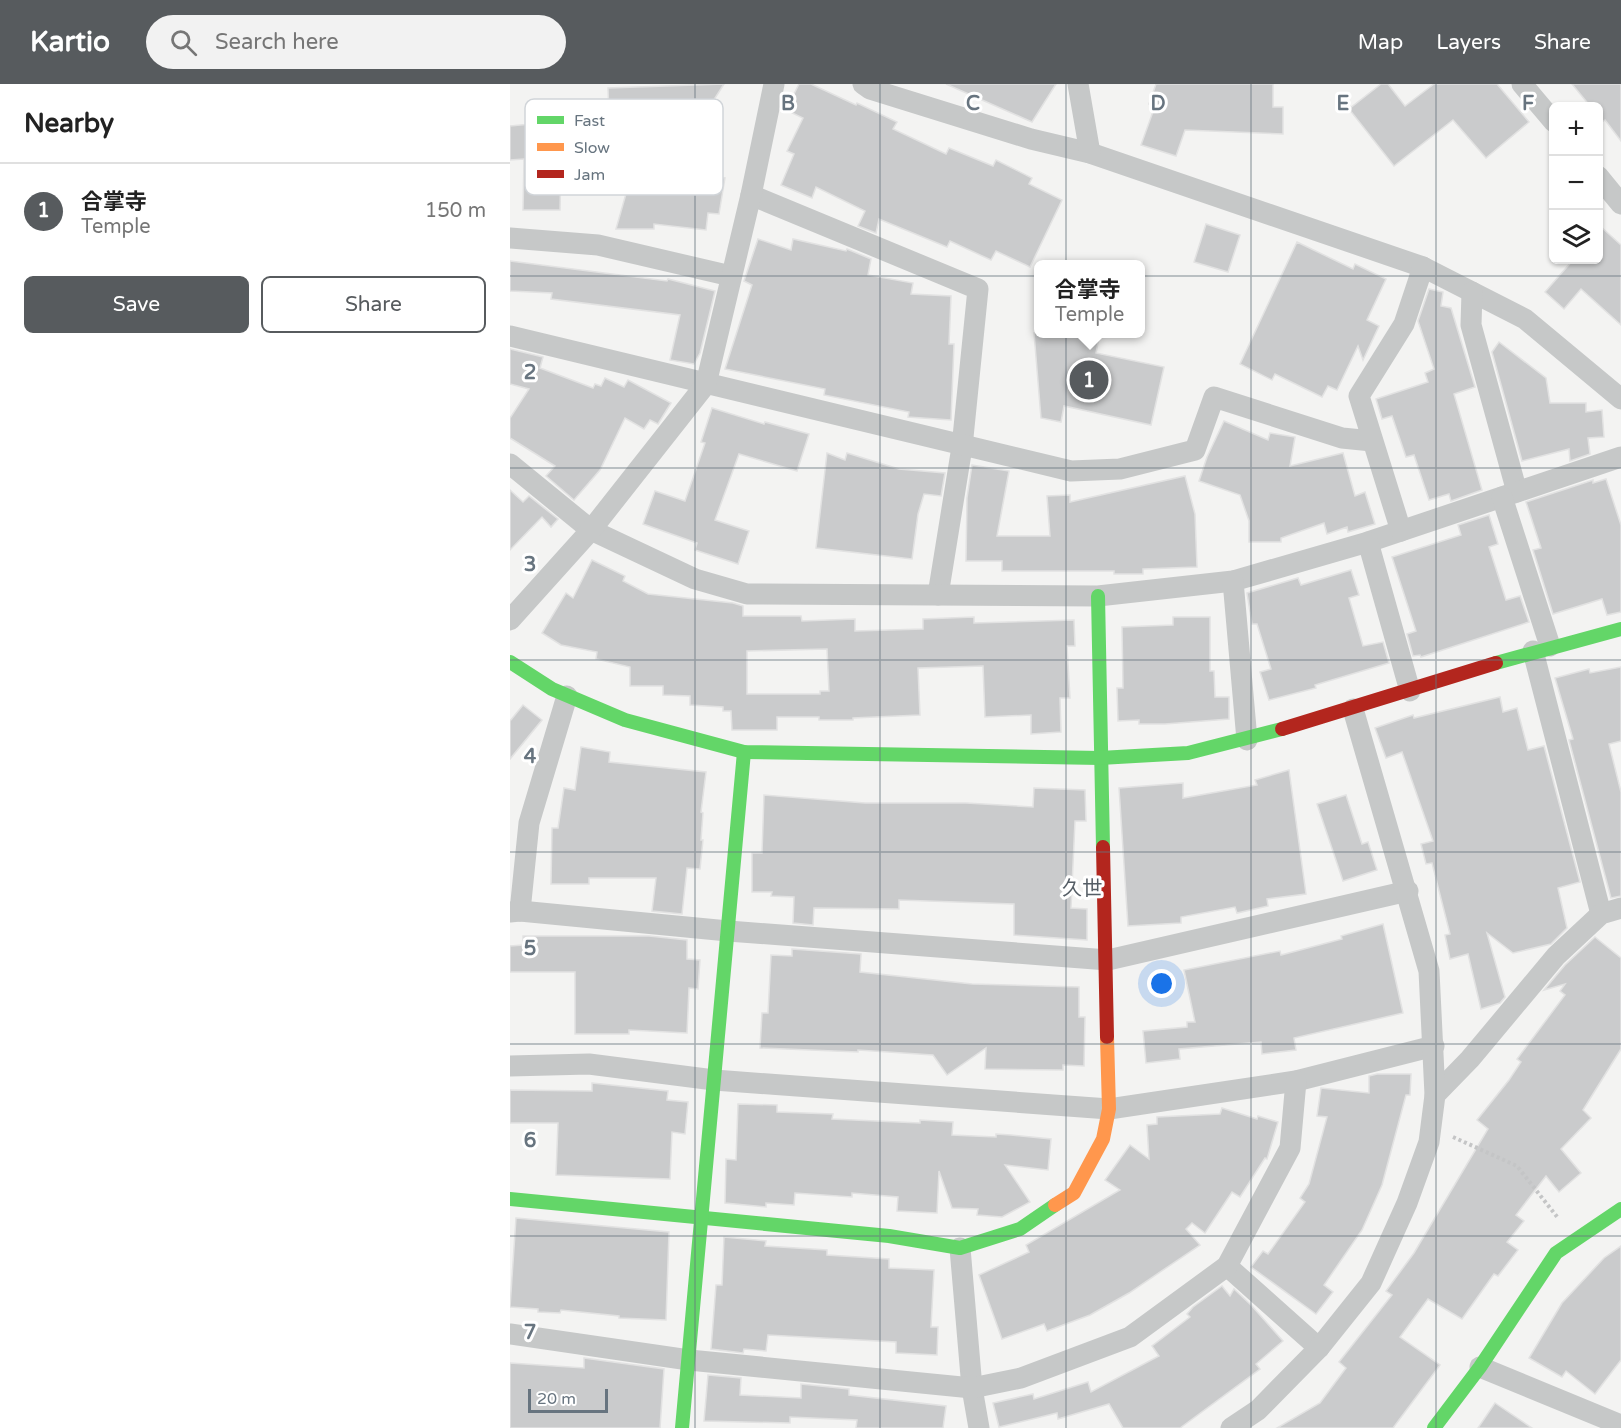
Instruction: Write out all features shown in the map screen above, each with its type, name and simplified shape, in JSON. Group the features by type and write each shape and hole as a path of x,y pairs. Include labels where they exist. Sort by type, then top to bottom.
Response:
{"street":[{"path":"510,620 591,530 706,384 751,195 774,84"},
{"path":"863,84 870,89 1031,138 1090,153 1423,267 1526,319 1621,399"},
{"path":"1078,84 1090,153"},
{"path":"1522,84 1549,116"},
{"path":"1603,181 1621,204"},
{"path":"751,195 978,289 962,447 938,595"},
{"path":"510,238 598,245 731,276"},
{"path":"1401,531 1359,396 1404,324 1423,267"},
{"path":"1472,292 1471,325 1601,914"},
{"path":"510,336 962,447 1071,471 1120,469 1195,450 1214,397 1342,438 1372,441"},
{"path":"510,464 591,530 695,579 747,594 1098,596 1233,581 1368,542 1620,460"},
{"path":"1368,542 1410,691"},
{"path":"1233,581 1247,740"},
{"path":"510,1199 889,1236 960,1248 1020,1229 1074,1193 1103,1139 1109,1109 1108,960 1100,758 1098,596"},
{"path":"510,662 567,696 626,720 744,753 1100,758 1188,753 1247,740 1542,649 1621,630"},
{"path":"567,696 529,823 515,912 1108,960 1408,891"},
{"path":"1231,1428 1258,1410 1319,1348 1371,1283 1407,1203 1429,1142 1435,1095 1429,971 1408,891 1353,709"},
{"path":"682,1428 744,753"},
{"path":"1435,1095 1470,1059 1556,956 1601,914 1621,908"},
{"path":"510,1066 589,1064 714,1080 1109,1109 1296,1081 1434,1046"},
{"path":"510,1334 689,1360 972,1388 1021,1378 1130,1337 1227,1266 1290,1148 1296,1081"},
{"path":"1434,1428 1480,1367 1556,1253 1621,1209"},
{"path":"960,1248 972,1388 979,1428"},
{"path":"1227,1266 1319,1348"},
{"path":"1480,1367 1617,1423"}],"path":[{"path":"1430,1126 1518,1166 1558,1219"}],"building":[{"path":"724,84 714,99 608,99 608,88"},
{"path":"799,84 811,84 897,122 893,129 946,154 949,148 993,166 996,160 1032,178 1029,184 1062,200 1030,267 996,251 991,260 950,241 947,247 879,219 876,233 858,226 865,211 816,187 812,198 781,185 794,154 787,151 803,118 786,110"},
{"path":"946,84 1056,84 1032,122"},
{"path":"1156,84 1273,84 1273,107 1283,107 1283,134 1185,130 1176,156 1141,145 1155,106 1149,104"},
{"path":"1381,84 1388,84 1405,106 1434,84 1497,84 1529,122 1486,158 1453,120 1394,166 1349,109"},
{"path":"1572,84 1621,84 1621,141 1605,120 1603,121 1603,102 1587,102"},
{"path":"525,125 525,195 560,195 560,210 523,210 524,159 510,160 510,126"},
{"path":"626,195 722,195 719,214 708,213 706,230 654,224 654,229 616,229"},
{"path":"1206,224 1240,235 1228,272 1194,262"},
{"path":"1603,229 1621,245 1621,325 1581,289 1564,309 1545,292 1570,264 1603,264"},
{"path":"758,239 791,250 793,239 846,251 847,249 871,259 868,275 913,283 911,294 951,296 949,344 954,344 951,420 908,417 909,412 824,395 825,389 725,369 752,285 744,281"},
{"path":"1297,242 1353,269 1355,264 1386,279 1367,320 1379,326 1363,360 1358,346 1337,390 1328,386 1322,397 1275,374 1272,380 1240,364"},
{"path":"510,261 667,281 668,279 715,291 700,353 694,364 670,360 680,315 551,299 552,293 510,291"},
{"path":"1429,289 1443,292 1441,306 1451,308 1475,387 1454,394 1482,490 1451,501 1449,494 1429,500 1414,455 1406,457 1392,416 1382,419 1376,399 1428,382 1425,373 1434,369 1418,321"},
{"path":"1034,338 1099,338 1096,353 1164,367 1151,425 1064,406 1061,422 1041,418"},
{"path":"1499,342 1546,378 1550,403 1586,403 1586,412 1602,410 1604,437 1588,438 1590,454 1570,461 1569,449 1522,461 1492,352"},
{"path":"510,349 543,357 540,368 593,388 595,384 601,386 605,378 624,387 628,380 671,403 658,424 650,420 644,429 625,418 600,470 574,500 546,476 555,466 510,438 510,418 529,389 510,384"},
{"path":"712,408 764,424 765,422 809,434 797,471 739,454 715,520 749,531 738,564 695,550 697,543 643,524 655,491 685,501 705,443 701,442"},
{"path":"1224,421 1268,440 1270,433 1295,437 1290,466 1343,453 1355,496 1365,492 1375,524 1348,532 1347,527 1327,534 1324,523 1281,538 1281,542 1249,542 1249,521 1240,495 1199,481 1207,457"},
{"path":"827,453 845,460 847,453 899,469 945,473 941,496 924,494 918,514 912,559 816,548"},
{"path":"972,465 1009,471 997,536 1050,536 1047,496 1070,495 1070,502 1185,476 1195,514 1197,567 1143,569 1143,574 1114,574 1114,571 1002,571 1002,561 966,561 967,498"},
{"path":"1606,479 1621,525 1621,612 1607,615 1602,599 1553,614 1533,550 1541,548 1526,502 1593,480 1593,483"},
{"path":"510,490 523,502 529,496 558,519 551,527 542,517 510,550"},
{"path":"1489,515 1498,544 1489,547 1506,600 1520,596 1529,622 1421,657 1420,655 1413,656 1407,634 1416,631 1392,557 1461,535 1458,525"},
{"path":"592,560 625,576 623,581 648,594 733,603 743,606 743,616 801,616 802,621 855,619 855,631 923,629 923,619 974,617 974,623 1074,620 1075,646 1067,646 1070,698 1060,698 1061,732 1031,734 1031,715 985,717 983,666 918,668 920,715 853,718 853,720 777,717 777,730 732,730 731,711 723,711 723,707 690,705 690,696 663,695 663,686 630,686 630,667 596,659 597,652 561,645 542,633 566,593 573,598","holes":["827,649 829,691 820,691 820,694 747,694 747,651"]},
{"path":"1351,570 1359,595 1349,598 1363,646 1383,642 1389,663 1315,685 1316,688 1269,700 1260,672 1271,669 1257,624 1252,624 1247,593 1298,578 1301,585"},
{"path":"1173,617 1210,617 1210,671 1214,671 1215,697 1229,697 1229,719 1165,724 1139,724 1139,720 1118,721 1117,688 1123,688 1122,627 1173,625"},
{"path":"1621,667 1621,741 1609,744 1621,792 1621,896 1611,898 1569,740 1573,739 1555,678 1589,669 1590,673"},
{"path":"1500,697 1503,712 1517,708 1528,750 1544,746 1580,882 1558,888 1567,928 1551,944 1513,953 1487,933 1505,997 1500,1003 1481,1009 1468,954 1450,959 1445,935 1450,934 1432,863 1426,864 1421,844 1433,841 1402,752 1386,758 1375,728 1413,715 1414,718"},
{"path":"523,705 542,720 510,759 510,721"},
{"path":"581,747 610,752 609,762 706,772 701,812 703,813 701,840 703,840 700,869 687,868 682,914 652,911 656,878 589,878 589,884 551,884 552,828 558,828 564,788 575,790"},
{"path":"1289,770 1306,894 1267,899 1268,906 1237,913 1235,907 1181,917 1181,923 1128,926 1119,788 1183,783 1183,798 1257,785 1255,780"},
{"path":"1034,788 1085,790 1086,821 1075,821 1071,908 1087,909 1087,940 1014,935 1014,904 899,900 899,909 814,908 813,925 793,923 794,897 771,896 772,892 752,892 752,853 762,853 764,795 865,803 966,803 1033,807"},
{"path":"1346,795 1362,844 1368,842 1377,870 1343,881 1317,804"},
{"path":"1383,924 1403,1013 1294,1038 1296,1050 1262,1054 1261,1042 1179,1049 1180,1059 1146,1063 1143,1031 1187,1027 1187,1022 1195,1022 1184,970 1280,951 1281,955 1342,939 1341,936"},
{"path":"523,936 649,936 687,940 687,959 700,960 698,989 689,988 687,1033 629,1030 629,1034 575,1034 575,972 510,972 510,946 523,945"},
{"path":"1595,937 1621,958 1621,1049 1583,1110 1591,1118 1561,1149 1581,1173 1559,1192 1546,1176 1516,1215 1524,1221 1507,1242 1518,1250 1498,1276 1494,1274 1462,1319 1428,1299 1400,1337 1440,1365 1393,1428 1277,1428 1320,1403 1346,1368 1339,1362 1392,1295 1386,1291 1414,1253 1488,1129 1477,1120 1509,1080 1521,1062 1517,1059 1565,995 1560,991 1565,984 1544,990 1565,965"},
{"path":"792,949 861,954 860,972 972,984 1079,987 1079,1017 1085,1017 1084,1066 1063,1065 1063,1070 985,1069 986,1048 947,1075 933,1055 858,1050 858,1052 760,1048 762,1013 768,1013 771,955 792,956"},
{"path":"1411,1074 1410,1095 1406,1095 1382,1185 1362,1230 1324,1285 1333,1292 1316,1314 1251,1267 1263,1251 1268,1254 1305,1202 1300,1198 1309,1184 1327,1117 1317,1116 1321,1088 1369,1093 1369,1076"},
{"path":"592,1083 668,1091 667,1100 688,1102 685,1134 672,1132 670,1179 556,1175 558,1123 510,1123 510,1090 592,1091"},
{"path":"738,1104 777,1105 777,1112 833,1114 832,1119 920,1123 920,1120 953,1122 952,1135 996,1137 996,1134 1051,1139 1048,1170 1005,1165 1030,1202 1002,1217 977,1215 978,1209 952,1208 939,1171 937,1213 897,1211 898,1197 852,1193 852,1197 795,1193 794,1205 766,1203 766,1207 725,1203 726,1159 736,1160"},
{"path":"1222,1108 1257,1119 1258,1116 1278,1122 1267,1159 1265,1158 1240,1197 1232,1192 1205,1233 1192,1223 1186,1229 1200,1245 1129,1293 1090,1315 1047,1331 1044,1324 1002,1339 979,1275 1029,1252 1026,1245 1120,1190 1105,1180 1130,1145 1149,1159 1147,1125 1157,1124 1157,1117 1220,1114"},
{"path":"516,1218 669,1232 666,1320 619,1318 619,1316 561,1310 560,1313 538,1312 538,1309 510,1307"},
{"path":"724,1237 766,1241 765,1246 827,1250 827,1255 889,1259 889,1268 934,1270 931,1327 938,1327 937,1355 896,1353 896,1342 768,1335 766,1351 744,1349 743,1353 711,1349 716,1285 722,1285"},
{"path":"1621,1246 1621,1360 1595,1394 1566,1371 1562,1377 1529,1358 1562,1303 1604,1258"},
{"path":"1222,1286 1230,1296 1234,1289 1283,1341 1256,1364 1260,1369 1180,1428 1123,1428 1109,1404 1058,1419 1057,1413 999,1427 993,1403 1033,1394 1034,1399 1088,1382 1091,1392 1159,1356 1152,1346 1190,1317 1187,1314 1193,1307"},
{"path":"584,1358 664,1369 660,1428 510,1428 510,1363 584,1368"},
{"path":"708,1375 741,1378 740,1395 801,1398 801,1384 849,1389 849,1395 946,1406 943,1428 856,1428 857,1420 790,1417 790,1423 704,1421"},
{"path":"1495,1403 1532,1428 1478,1428"}],"traffic: fast":[{"path":"1098,596 1103,847"},
{"path":"1496,663 1621,629"},
{"path":"510,662 552,689 625,720 744,752 1100,758 1188,753 1282,729"},
{"path":"682,1428 744,752"},
{"path":"510,1199 889,1236 960,1248 1020,1229 1055,1205"},
{"path":"1434,1428 1480,1367 1556,1253 1621,1209"}],"traffic: slow":[{"path":"1055,1205 1074,1193 1103,1139 1109,1109 1107,1037"}],"traffic: jam":[{"path":"1282,729 1496,663"},
{"path":"1103,847 1107,1037"}],"place":[{"name":"合掌寺","path":"1089,380"}],"district":[{"name":"久世","path":"1082,888"}]}
